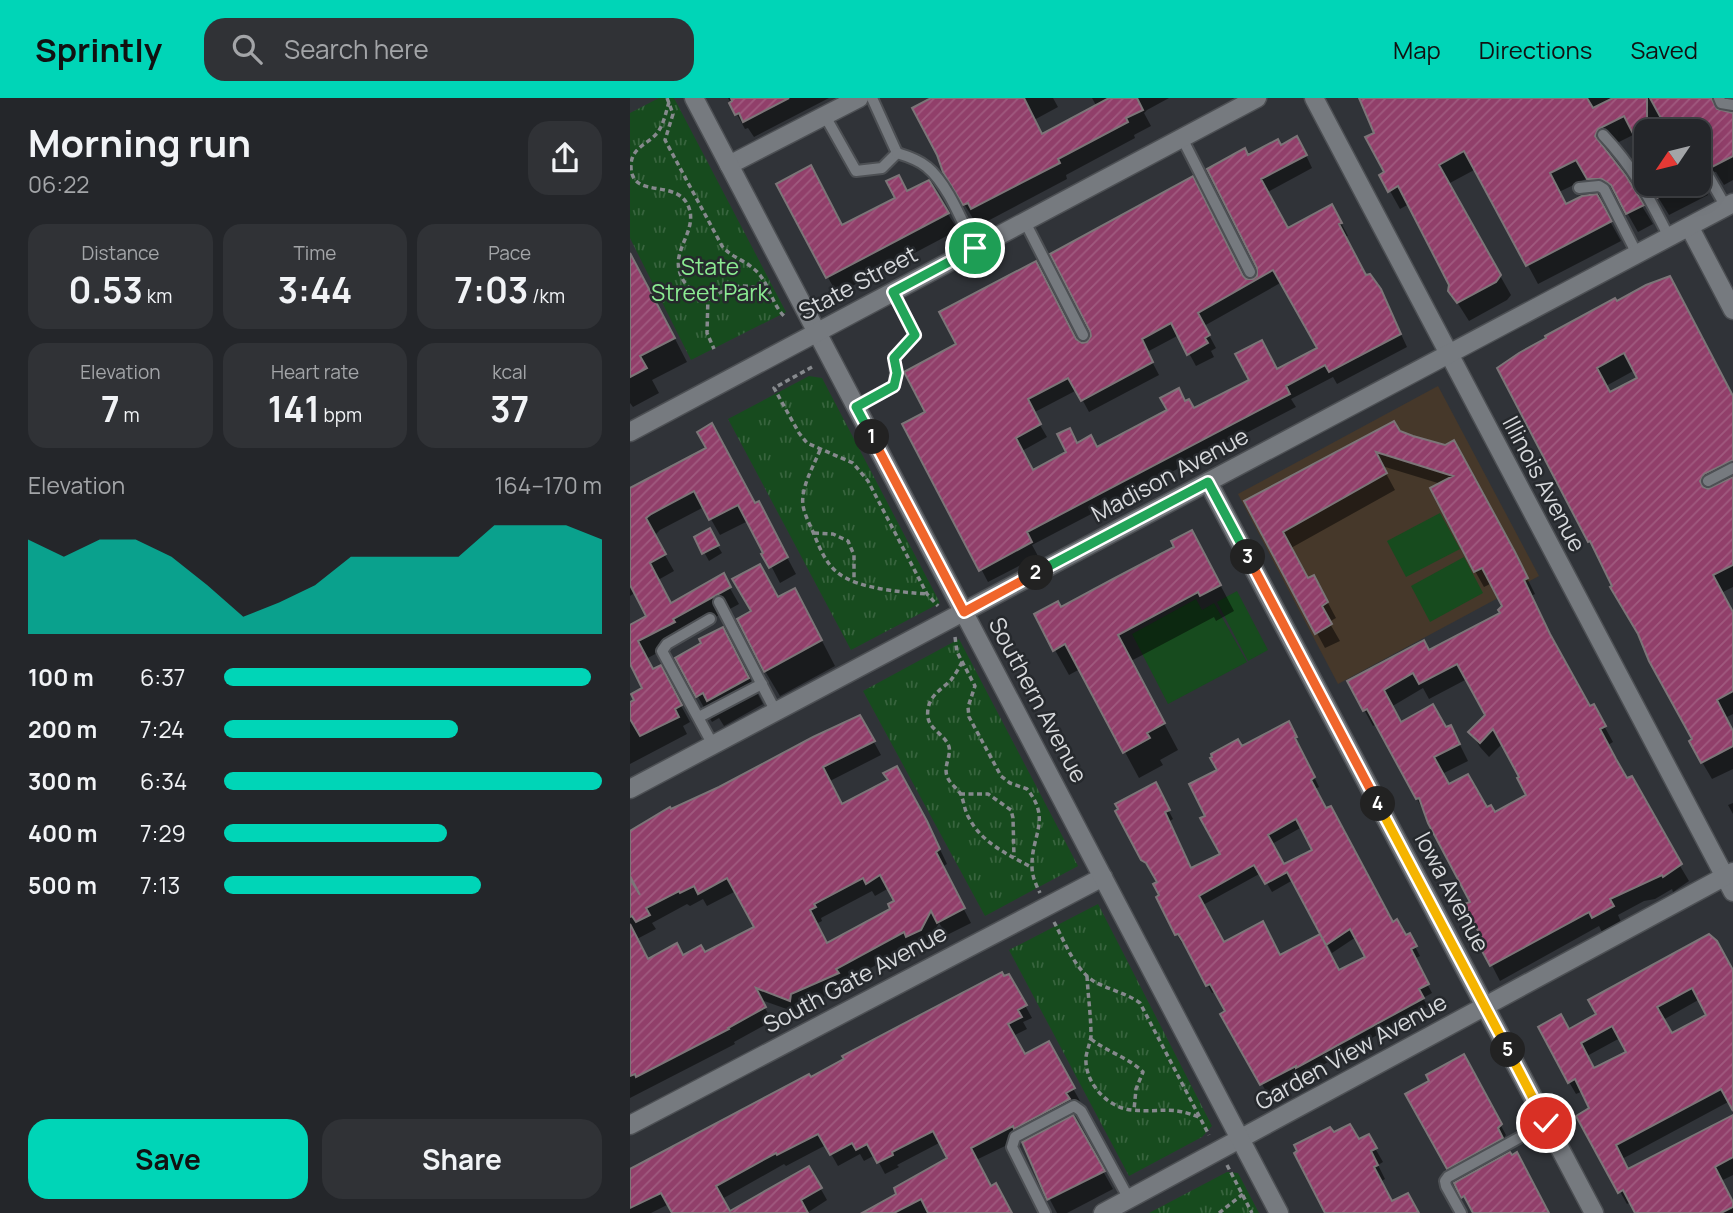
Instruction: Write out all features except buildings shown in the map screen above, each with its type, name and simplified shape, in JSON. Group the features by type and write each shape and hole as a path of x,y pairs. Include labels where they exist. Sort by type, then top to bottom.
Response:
{"street":[{"name":"Southern Avenue","path":"694,98 1279,1213"},
{"path":"729,165 859,98"},
{"name":"State Street","path":"630,432 1257,98"},
{"name":"Illinois Avenue","path":"1314,98 1448,355 1730,880"},
{"name":"Madison Avenue","path":"630,789 1730,205"},
{"path":"1690,228 1733,310"},
{"name":"Iowa Avenue","path":"1208,482 1594,1213"},
{"name":"South Gate Avenue","path":"630,1125 1103,877"},
{"name":"Garden View Avenue","path":"1103,1213 1484,1006 1730,880"}],"lane":[{"path":"872,98 897,153"},
{"path":"1719,98 1721,103 1733,105"},
{"path":"825,116 856,170 882,168 897,153"},
{"path":"1603,135 1637,176 1669,237"},
{"path":"1182,138 1250,272"},
{"path":"897,153 927,167 943,186 975,248"},
{"path":"1712,179 1730,205"},
{"path":"1579,187 1599,186 1604,189 1637,254"},
{"path":"1025,222 1083,335"},
{"path":"856,407 894,386 897,373 894,358 915,335 893,292"},
{"path":"1708,481 1733,468"},
{"path":"719,602 776,712"},
{"path":"710,619 667,644 663,650 713,745"},
{"path":"699,717 762,684"},
{"path":"1045,1213 1012,1147 1015,1137 1074,1107 1081,1111 1129,1199"},
{"path":"1461,1213 1446,1186 1448,1177 1546,1123"}],"path":[{"path":"668,100 660,130 631,154 632,175 646,188 680,194 687,203 691,214 690,226 679,252 680,274 691,290 708,296 745,286 769,292"},
{"path":"668,100 673,114 666,136 667,144 722,246 729,255 754,268 785,317"},
{"path":"708,296 707,333 714,349"},
{"path":"812,367 774,388 807,443 853,463 868,481 927,594 941,607"},
{"path":"821,450 802,498 803,510 819,549 835,571 854,580 894,592 927,594"},
{"path":"814,533 833,534 848,541 854,555 854,580"},
{"path":"955,637 957,652 975,686 968,707 969,717 1001,776 1010,783 1027,789 1038,808 1041,819 1032,868 1041,895"},
{"path":"962,662 952,679 936,692 928,712 930,727 948,746 950,752 946,765 947,776 960,794 965,811 975,828 996,849 1032,868"},
{"path":"960,794 988,794 1011,810 1014,858"},
{"path":"1053,919 1078,966 1087,976 1097,983 1129,995 1140,1003 1210,1137"},
{"path":"1087,976 1091,1039 1086,1065 1097,1090 1115,1105 1134,1111 1177,1109 1201,1118"},
{"path":"1091,1039 1143,1072 1136,1089 1134,1111"},
{"path":"1230,1170 1252,1213"},
{"path":"1219,1213 1242,1194"}],"shaded area":[{"path":"1438,386 1539,576 1338,684 1238,494"}],"green space":[{"name":"State Street Park","path":"659,98 674,98 786,312 691,360 630,238 630,113"},
{"path":"809,376 822,378 940,603 851,650 728,419"},
{"path":"1440,513 1460,549 1406,577 1387,541"},
{"path":"1464,557 1483,593 1430,622 1411,586"},
{"path":"1237,591 1268,650 1248,661 1217,602"},
{"path":"1196,599 1202,610 1214,603 1247,662 1168,704 1132,634"},
{"path":"959,639 1078,866 985,916 863,691"},
{"path":"1098,904 1212,1126 1202,1137 1129,1176 1009,950"},
{"path":"1227,1172 1238,1173 1259,1213 1149,1213"}],"route":[{"path":"975,248 893,292 915,335 894,358 897,373 894,386 856,407 964,612 1208,482 1546,1123"}]}
